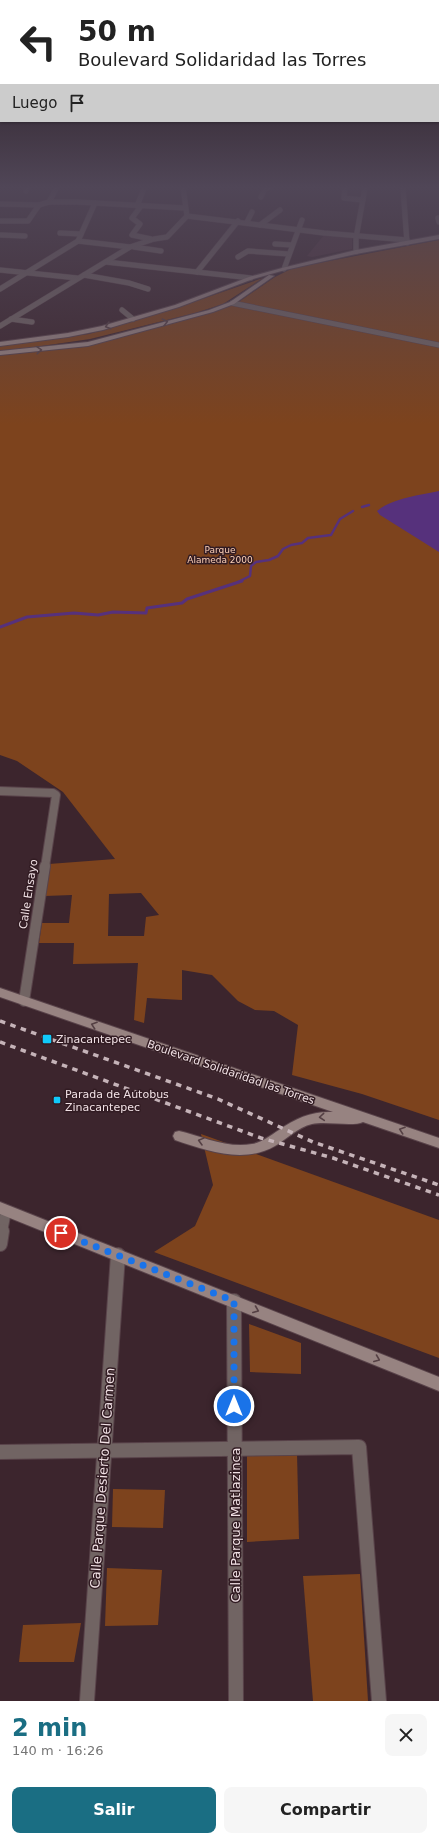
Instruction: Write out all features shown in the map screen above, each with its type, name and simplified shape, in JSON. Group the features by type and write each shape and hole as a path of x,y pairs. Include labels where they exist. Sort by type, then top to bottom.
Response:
{"main road":[{"path":"0,344 86,332 177,306 252,278 295,266"},
{"path":"0,353 88,344 207,312 232,303 272,275 270,273"},
{"name":"Boulevard Solidaridad las Torres","path":"0,992 439,1143"},
{"path":"179,1136 233,1150 251,1150 267,1144 304,1122 317,1118 330,1117 375,1121"},
{"path":"3,1210 439,1384"}],"street":[{"path":"0,289 34,266"},
{"path":"0,326 77,278 99,266"},
{"path":"146,266 252,278"},
{"path":"197,272 202,266"},
{"path":"0,270 77,278"},
{"path":"84,275 129,283 148,290"},
{"path":"232,303 439,345"},
{"path":"122,310 133,319"},
{"path":"11,319 32,322"},
{"name":"Calle Ensayo","path":"0,791 53,793 56,795 24,1001"},
{"path":"0,1244 3,1210"},
{"name":"Calle Parque Desierto Del Carmen","path":"86,1701 118,1256"},
{"name":"Calle Parque Matlazinca","path":"234,1301 236,1701"},
{"path":"0,1452 234,1450 358,1446 361,1451 379,1701"}],"green space":[{"name":"Parque Alameda 2000","path":"301,266 439,266 439,1120 362,1094 292,1075 298,1025 274,1011 255,1010 238,1001 212,975 182,970 182,1000 147,998 144,1023 134,1020 138,963 73,964 74,943 39,943 42,923 69,923 72,895 45,896 49,864 115,859 63,792 17,761 0,755 0,355 83,347 154,326 209,313 240,301 275,277 293,268","holes":["141,893 159,915 146,917 144,936 108,936 109,894"]},
{"path":"263,278 223,304 195,313 90,339 0,352 0,345 89,334 205,298"},
{"path":"201,1134 439,1220 439,1358 154,1252 195,1226 213,1185"},
{"path":"249,1324 301,1343 301,1374 250,1372"},
{"path":"297,1453 299,1539 247,1542 247,1456"},
{"path":"113,1489 165,1490 163,1528 112,1527"},
{"path":"107,1568 162,1570 158,1625 105,1626"},
{"path":"360,1574 368,1701 313,1701 303,1576"},
{"path":"81,1623 74,1662 19,1662 23,1625"}],"shaded area":[{"path":"439,491 439,552 380,515 377,511 399,500"}],"waterway":[{"path":"362,507 369,505"},
{"path":"238,582 250,576 251,566 256,562 269,560 278,556 283,549 291,545 302,543 308,538 331,535 340,519 353,511"},
{"path":"0,627 27,617 74,613 98,615 113,612 146,613 147,608 182,603 187,599 242,581"}],"railway":[{"path":"0,1021 218,1099 313,1142 439,1185"},
{"path":"0,1042 261,1138 333,1158 439,1195"}],"place":[{"name":"Zinacantepec","path":"47,1039"},
{"name":"Parada de Autobus Zinacantepec","path":"57,1100"}],"route":[{"path":"61,1233 234,1301 234,1406"}]}
